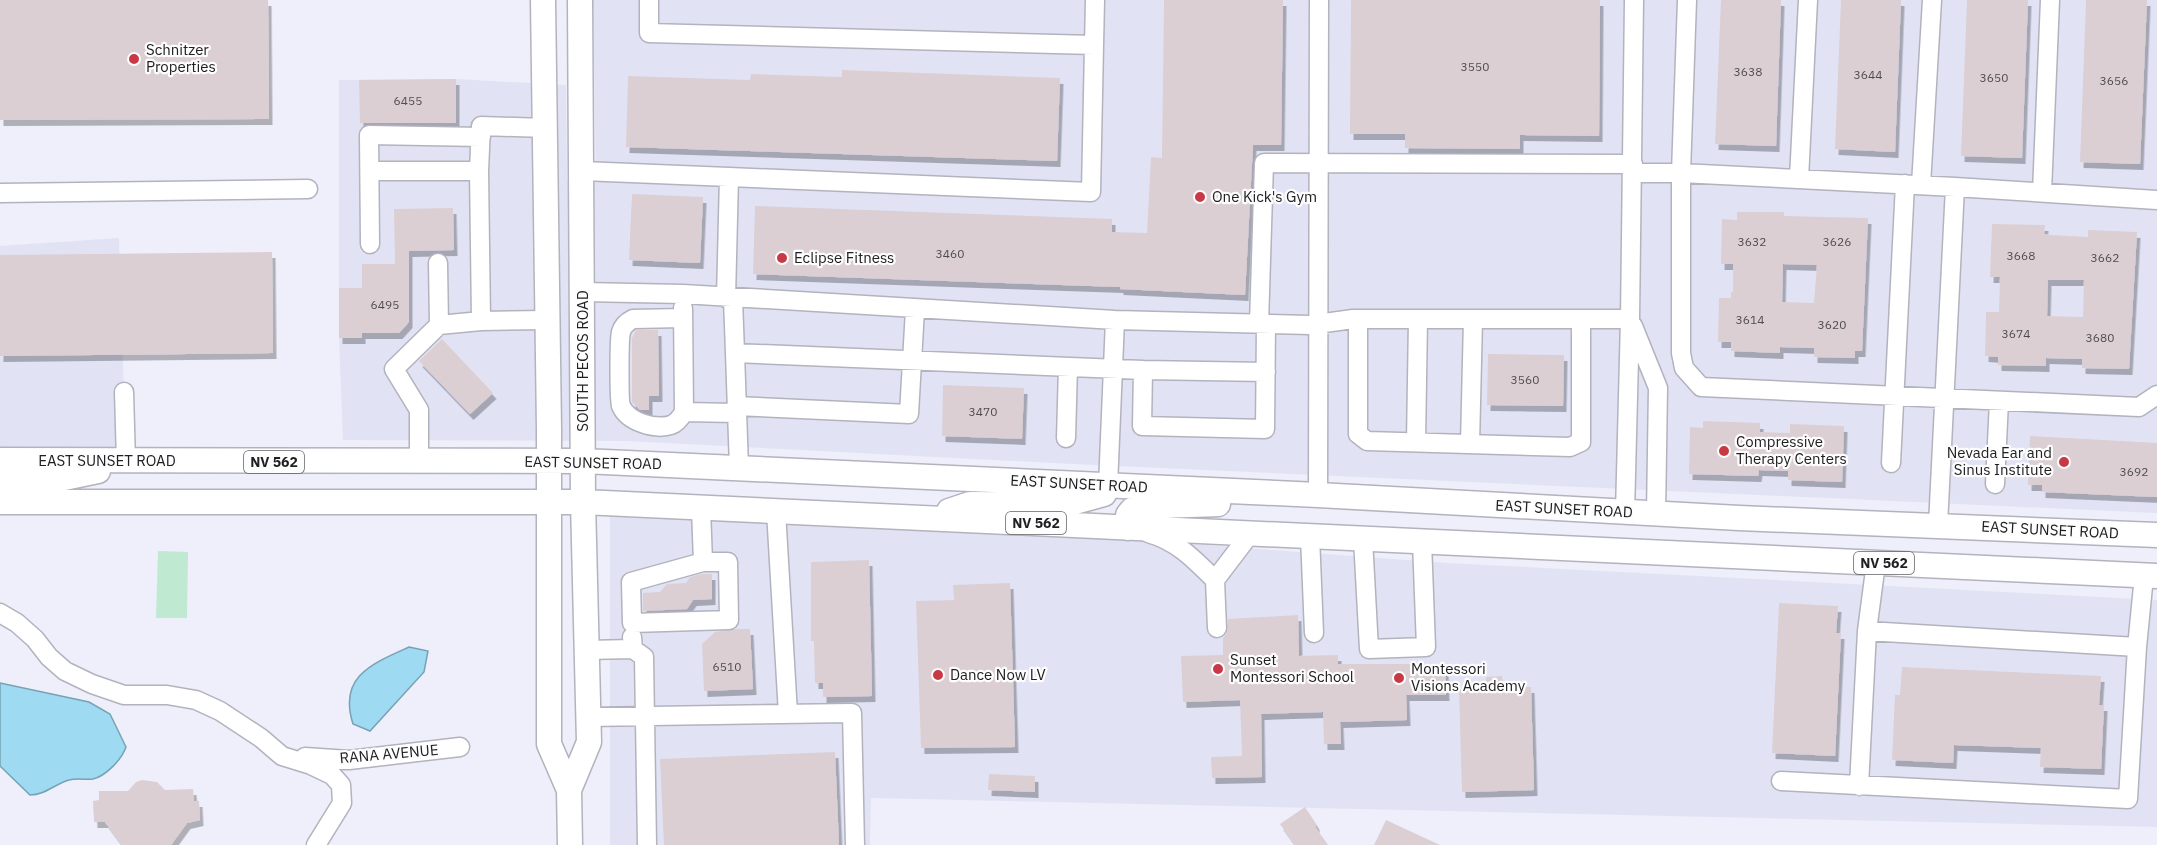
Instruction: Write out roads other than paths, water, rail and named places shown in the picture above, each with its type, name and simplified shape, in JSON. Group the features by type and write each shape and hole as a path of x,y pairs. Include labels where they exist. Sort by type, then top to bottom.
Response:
{"main road":[{"name":"SOUTH PECOS ROAD","path":"543,0 549,744 568,790 570,845"},
{"name":"SOUTH PECOS ROAD","path":"568,790 589,742 583,502 580,0"},
{"name":"EAST SUNSET ROAD","path":"0,460 583,461 1318,495 1624,513 2157,535"},
{"path":"0,480 45,482 91,473 126,462"},
{"path":"941,519 950,510 970,504 1064,505 1104,494 1108,486"},
{"path":"1128,528 1128,515 1132,510 1152,505 1184,506 1231,503 1247,499 1253,492"},
{"name":"NV 562","path":"0,502 583,502 2150,576"},
{"path":"1623,551 1624,513"},
{"path":"1655,553 1656,514"}],"street":[{"path":"649,0 649,33 1094,45"},
{"path":"582,171 1091,192 1095,0"},
{"path":"1318,495 1319,0"},
{"path":"1624,513 1630,319 1634,0"},
{"path":"1687,0 1681,173 1681,352 1684,368 1701,387 2139,407 2157,395"},
{"path":"1798,179 1808,0"},
{"path":"1891,463 1894,396 1932,0"},
{"path":"2043,192 2050,0"},
{"path":"481,321 479,171 481,126 544,128"},
{"path":"370,244 369,135 481,137"},
{"path":"1143,370 1142,426 1265,429 1264,163 1318,162 1632,169 2157,200"},
{"path":"370,171 479,171"},
{"path":"729,177 730,298 735,353 739,468"},
{"path":"1938,525 1954,187"},
{"path":"0,193 308,189"},
{"path":"438,263 439,325"},
{"path":"583,292 683,294 1115,320 1263,324 1318,324 1358,319 1630,319"},
{"path":"683,294 684,412 678,420 671,424 658,426 628,416 620,405 620,334 626,322 633,319 683,318"},
{"path":"684,412 736,410 909,414 915,309"},
{"path":"1358,319 1358,434 1367,441 1570,447 1581,442 1581,320"},
{"path":"1416,442 1418,319"},
{"path":"1470,444 1473,319"},
{"path":"1630,319 1658,388 1656,514"},
{"path":"1108,486 1115,320"},
{"path":"419,461 419,410 394,369 439,325 481,321 547,321"},
{"path":"735,353 1113,369 1266,372"},
{"path":"1066,438 1068,367"},
{"path":"124,392 126,462"},
{"path":"1995,484 1999,401"},
{"path":"701,508 703,562"},
{"path":"776,511 788,714"},
{"path":"1128,528 1161,537 1185,550 1215,580"},
{"path":"1217,628 1215,580 1250,534"},
{"path":"1310,536 1314,633"},
{"path":"1363,539 1369,649 1426,647 1422,542"},
{"path":"632,623 729,620 728,562 703,562 631,582 632,623 633,649"},
{"path":"1858,786 1866,631 1876,563"},
{"path":"1780,781 2128,799 2137,647 2150,576"},
{"path":"0,613 17,623 65,671 92,684 124,695 167,695 196,700 220,711 253,732 282,756 311,765 332,775 341,785 342,803 316,845"},
{"path":"1866,631 2137,647"},
{"path":"586,650 633,649 644,657 647,845"},
{"path":"588,717 852,713 855,845"},
{"name":"RANA AVENUE","path":"282,756 349,760 460,747"}],"water":[{"path":"409,647 428,651 424,672 370,731 353,724 350,695 354,683 371,666"},
{"path":"0,683 89,702 110,714 126,747 124,752 113,766 98,777 69,780 30,795 0,766"}],"place":[{"name":"Schnitzer Properties","path":"134,59"},
{"name":"One Kick's Gym","path":"1200,197"},
{"name":"Eclipse Fitness","path":"782,258"},
{"name":"Compressive Therapy Centers","path":"1724,451"},
{"name":"Nevada Ear and Sinus Institute","path":"2064,462"},
{"name":"Sunset Montessori School","path":"1218,669"},
{"name":"Dance Now LV","path":"938,675"},
{"name":"Montessori Visions Academy","path":"1399,678"}]}
